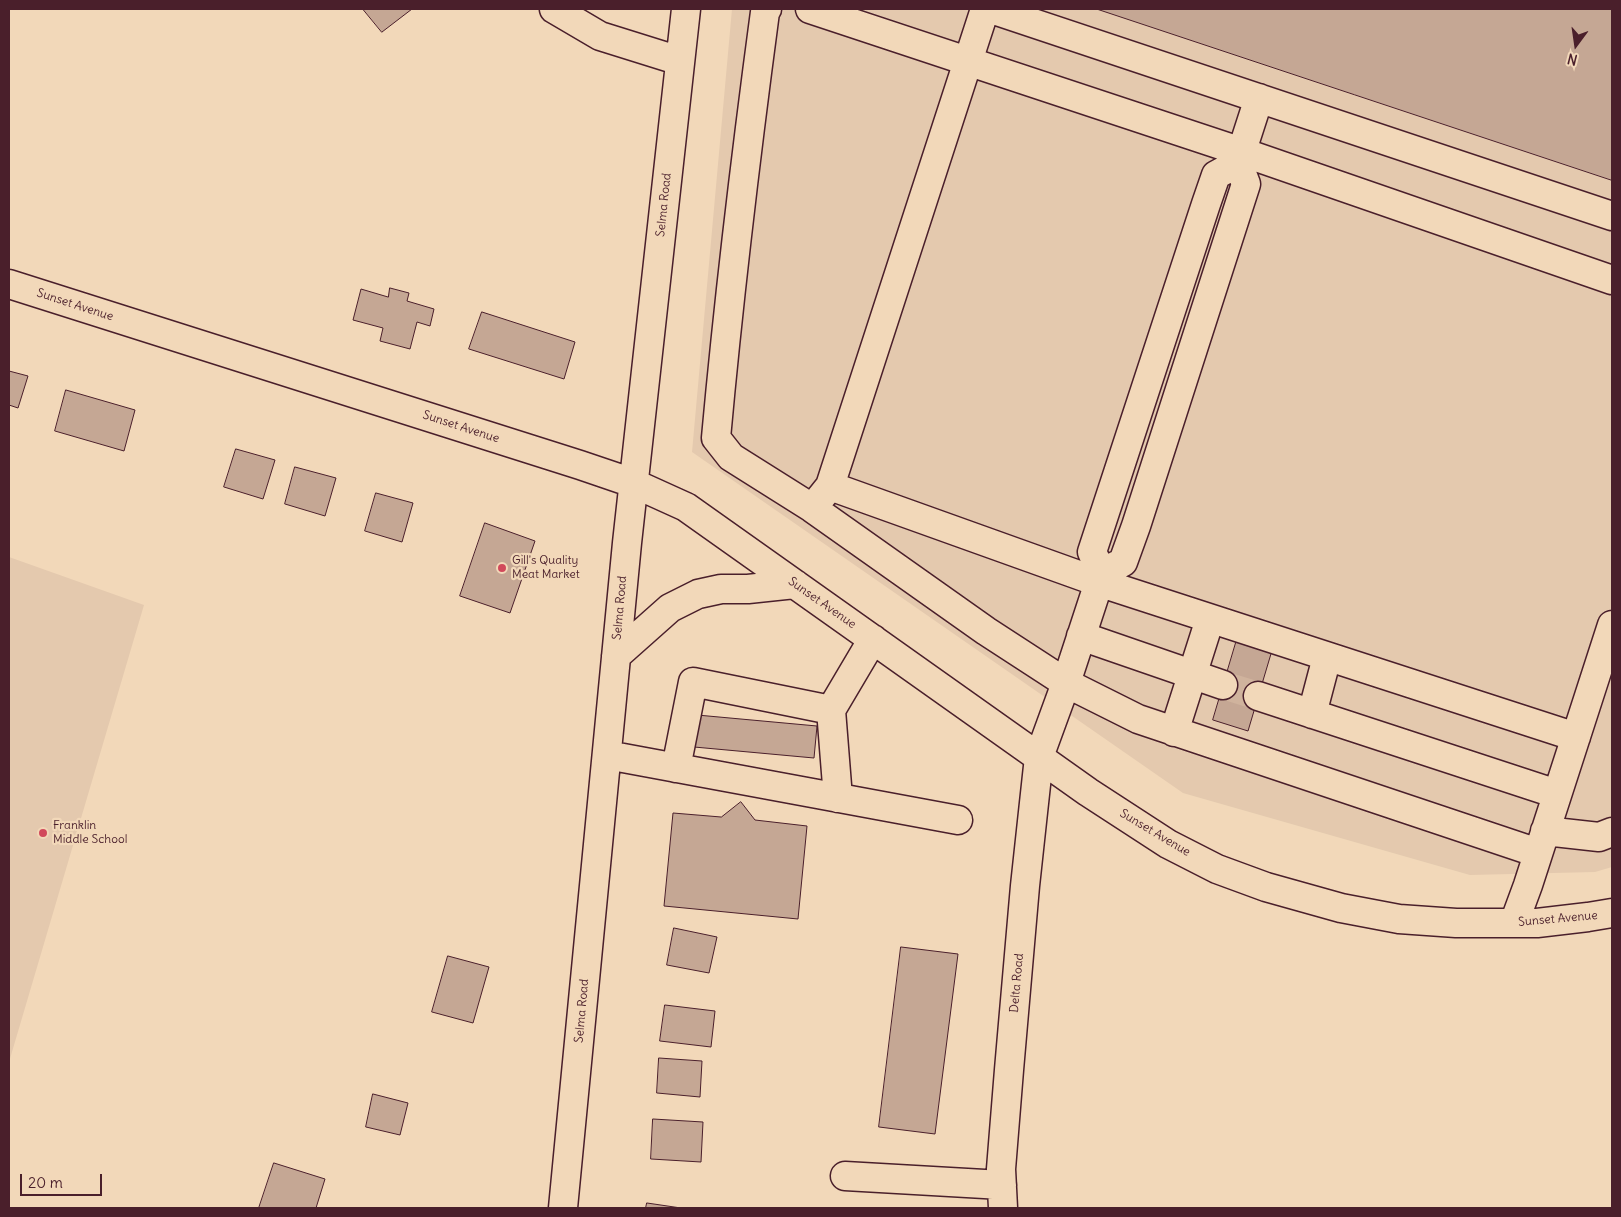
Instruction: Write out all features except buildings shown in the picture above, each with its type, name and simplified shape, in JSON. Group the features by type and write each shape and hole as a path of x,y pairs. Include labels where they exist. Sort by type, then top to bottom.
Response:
{"street":[{"path":"554,9 600,36 680,61"},
{"name":"Selma Road","path":"563,1208 633,483 686,9"},
{"path":"767,9 765,12 753,98 731,283 716,438 731,457 812,508 986,631 1066,683 1138,719 1174,732 1542,842 1599,837 1612,832"},
{"path":"812,508 830,486 985,9"},
{"path":"991,9 1612,216"},
{"path":"820,10 1240,158 1612,280"},
{"path":"1100,578 1092,552 1203,212 1216,176 1240,158 1259,98"},
{"name":"Sunset Avenue","path":"9,284 561,459 633,483 686,507 1088,792 1168,844 1217,869 1266,887 1341,908 1399,918 1456,923 1538,923 1612,913"},
{"path":"830,486 1100,578 1210,620 1576,737"},
{"name":"Delta Road","path":"1002,1197 1008,1070 1039,757 1066,683 1100,578"},
{"path":"616,656 670,608 698,594 721,589 748,589 795,584"},
{"path":"1174,732 1210,620"},
{"path":"1514,923 1612,625"},
{"path":"1081,636 1224,685"},
{"path":"838,798 831,710 873,639"},
{"path":"1312,714 1327,657"},
{"path":"676,768 693,682 831,710"},
{"path":"1258,696 1558,794"},
{"path":"606,755 958,820"},
{"path":"845,1176 1002,1197"}],"shaded area":[{"path":"732,9 1612,9 1612,867 1595,872 1470,875 1183,793 692,452"},
{"name":"Franklin Middle School","path":"9,557 144,605 9,1062"}],"tunnel":[{"path":"1223,685 1258,696"}],"place":[{"name":"Gill's Quality Meat Market","path":"502,568"},
{"name":"Franklin Middle School","path":"43,833"}]}
